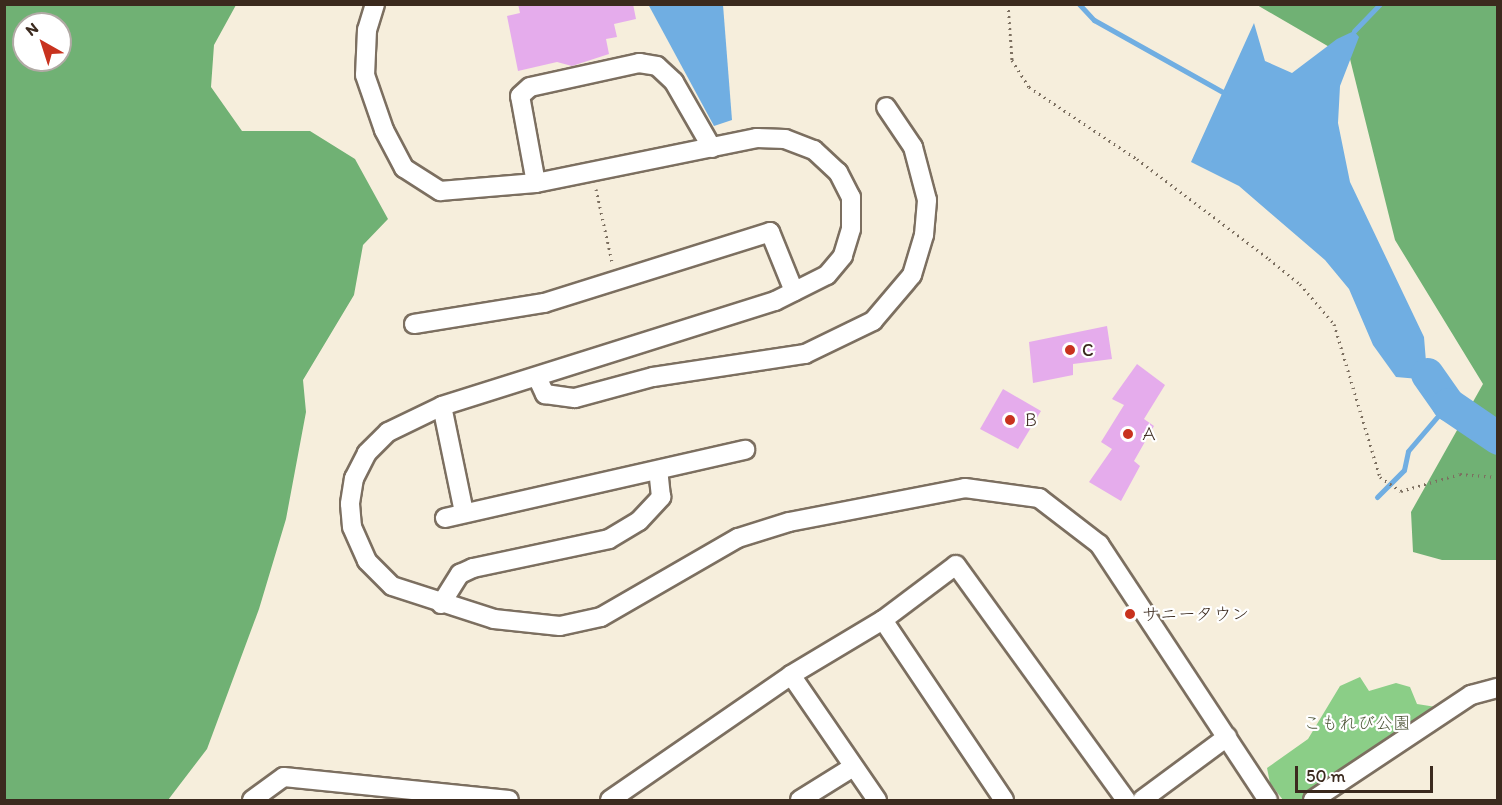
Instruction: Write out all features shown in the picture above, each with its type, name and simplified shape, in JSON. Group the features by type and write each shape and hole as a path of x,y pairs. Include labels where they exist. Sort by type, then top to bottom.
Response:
{"street":[{"path":"375,4 367,30 365,75 404,168 440,191 536,183 757,138 785,139 814,150 838,172 851,197 851,229 843,256 827,275 794,291 537,377 442,406 406,420 367,453 354,478 350,504 352,527 367,561 392,586 441,604 530,623 560,626 601,617 738,538 789,522 965,488 999,488 1039,498 1099,544 1268,801"},
{"path":"536,183 520,96 530,87 639,63 657,66 674,82 712,148"},
{"path":"537,377 545,394 575,399 653,377 805,354 873,321 912,275 924,235 927,200 913,147 886,107"},
{"path":"414,324 544,303 615,278 770,232 794,291"},
{"path":"442,406 464,512"},
{"path":"445,518 746,450"},
{"path":"441,604 460,574 473,568 609,539 639,521 661,497 658,470"},
{"path":"610,801 791,675 883,620 956,565 1126,801"},
{"path":"883,620 1004,801"},
{"path":"791,675 877,801"},
{"path":"1313,801 1338,794 1471,695 1497,688"},
{"path":"1142,801 1227,737"},
{"path":"800,801 853,767"},
{"path":"252,801 284,777 419,796 509,801"}],"path":[{"path":"1008,4 1012,60 1029,87 1137,159 1269,259 1334,324 1380,477 1401,491 1460,474 1497,477"},
{"path":"592,172 615,278"}],"green space":[{"path":"5,4 236,5 214,45 211,87 242,131 310,131 355,159 388,219 363,245 354,295 303,380 306,412 286,519 259,609 207,749 168,800 5,800"},
{"path":"1257,5 1497,5 1497,560 1442,560 1413,552 1411,512 1483,384 1395,240 1350,59"},
{"name":"こもれび公園","path":"1360,677 1369,691 1396,683 1410,687 1417,704 1436,707 1301,800 1283,800 1270,783 1267,768 1308,739 1340,686"}],"water":[{"path":"648,4 723,5 732,120 714,126"},
{"path":"1254,23 1265,61 1292,73 1337,39 1354,31 1359,37 1340,86 1338,123 1350,182 1424,337 1427,374 1419,379 1396,377 1373,345 1349,289 1325,260 1239,186 1191,162"}],"building":[{"path":"518,4 633,4 636,19 614,24 617,37 606,39 609,54 572,66 557,62 518,71 507,16 520,13"},
{"name":"C","path":"1107,326 1112,359 1073,364 1073,375 1033,383 1029,342"},
{"name":"Ａ","path":"1137,364 1165,385 1144,419 1154,426 1134,461 1140,466 1121,501 1089,482 1112,449 1101,442 1124,405 1112,399"},
{"name":"Ｂ","path":"1003,389 1041,411 1018,449 980,429"}],"waterway":[{"path":"1079,4 1094,20 1223,92"},
{"path":"1354,31 1380,4"},
{"path":"1427,374 1448,404 1498,438"},
{"path":"1377,497 1404,470 1408,451 1448,404"}],"place":[{"name":"C","path":"1070,350"},
{"name":"Ｂ","path":"1010,420"},
{"name":"Ａ","path":"1128,434"},
{"name":"サニータウン","path":"1130,614"}]}
